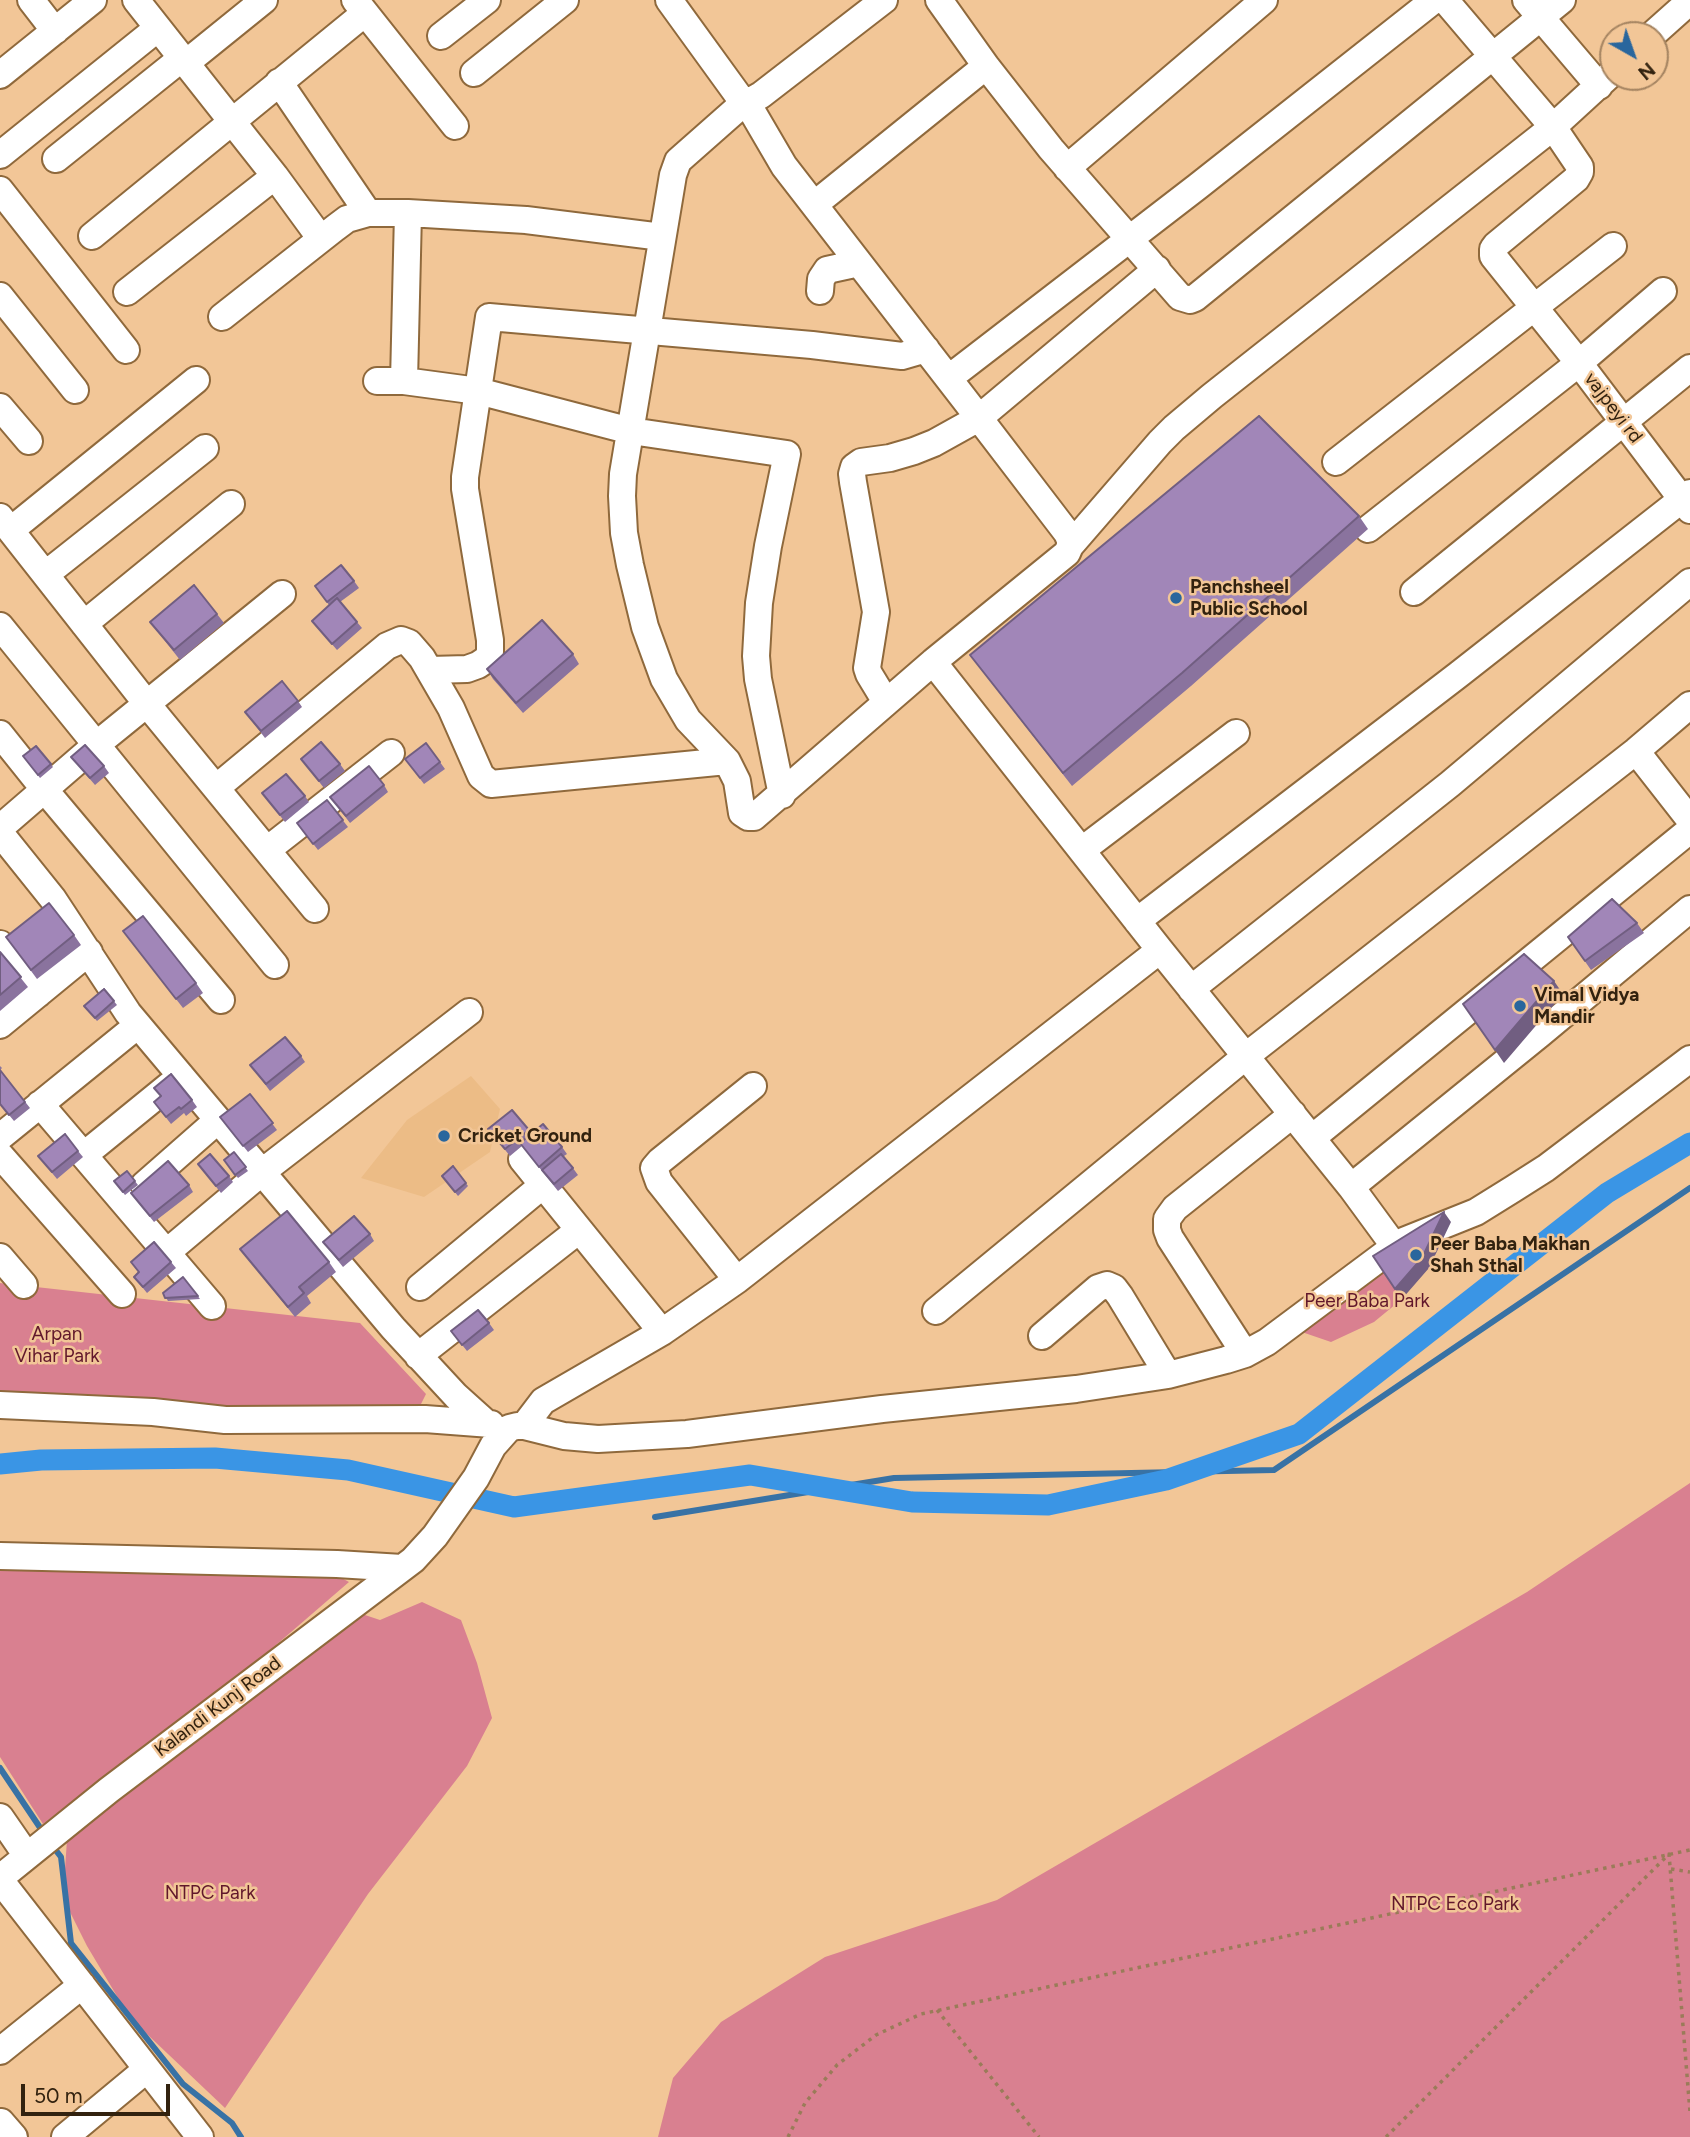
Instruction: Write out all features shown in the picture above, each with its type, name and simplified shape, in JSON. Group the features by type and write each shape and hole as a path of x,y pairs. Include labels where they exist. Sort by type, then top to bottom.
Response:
{"street":[{"path":"31,0 55,31"},
{"path":"0,75 93,0"},
{"path":"136,0 275,176 321,239"},
{"path":"56,159 264,0"},
{"path":"441,36 486,0"},
{"path":"474,73 565,0"},
{"path":"669,0 740,97 746,101 784,166 1067,533 1070,546"},
{"path":"884,0 761,94 746,101 678,161 673,175 647,330 623,485 624,533 645,626 664,679 681,710 698,733 727,761 737,781 743,813 748,817 760,815 933,662 1067,552 1174,428 1553,127 1599,85"},
{"path":"939,0 986,66 1067,168 1185,300 1195,298 1494,56 1534,9 1562,0"},
{"path":"1067,168 1264,0"},
{"path":"948,378 1434,0"},
{"path":"1445,0 1553,127"},
{"path":"92,236 279,82 360,6 455,126"},
{"path":"1534,9 1599,72"},
{"path":"0,155 158,28"},
{"path":"815,204 986,66"},
{"path":"279,82 368,213"},
{"name":"vajpeyi rd","path":"1553,127 1578,161 1580,172 1493,250 1495,260 1536,307 1687,501"},
{"path":"127,292 275,176"},
{"path":"0,190 126,350"},
{"path":"222,317 347,219 368,213 526,220 663,237"},
{"path":"404,381 408,213"},
{"path":"1336,462 1612,246"},
{"path":"820,292 821,279 827,270 859,263"},
{"path":"887,702 869,674 866,661 876,611 852,474 855,467 861,463 914,451 979,418 1157,269"},
{"path":"1368,529 1580,363 1662,291"},
{"path":"0,296 75,390"},
{"path":"430,670 467,669 487,659 490,652 465,489 489,317 812,345 902,356 926,349"},
{"path":"1414,592 1690,368"},
{"path":"196,380 5,523 147,704 315,909"},
{"path":"377,381 404,381 478,391 631,431 787,454 759,603 756,656 758,680 782,795"},
{"path":"0,407 29,442"},
{"path":"46,575 205,448"},
{"path":"1137,920 1687,501"},
{"path":"84,624 231,505"},
{"path":"1191,989 1450,784 1690,582"},
{"path":"0,828 96,745 282,594"},
{"path":"0,626 275,965"},
{"path":"216,788 387,646 401,640 409,643 430,670 451,708 481,776 491,784 727,761"},
{"path":"933,662 1351,1187 1395,1247"},
{"path":"936,1311 1246,1056 1636,751 1690,705"},
{"path":"1082,850 1236,733"},
{"path":"0,734 221,1000"},
{"path":"1636,751 1690,820"},
{"path":"267,850 391,752"},
{"path":"1312,1138 1690,830"},
{"path":"0,833 53,900 128,1013 393,1328 456,1396 506,1426"},
{"path":"1351,1187 1690,909"},
{"path":"0,944 38,993"},
{"name":"Kalandi Kunj Road","path":"0,1879 421,1553 475,1478 506,1426 543,1401 662,1332 737,1280 1160,950"},
{"path":"0,1025 89,952"},
{"path":"166,1252 261,1172 469,1012"},
{"path":"0,1137 138,1025"},
{"path":"0,1405 153,1412 225,1420 425,1419 506,1426 598,1439 687,1434 882,1409 1076,1389 1168,1375 1245,1354 1283,1331 1395,1247 1414,1236 1476,1212 1504,1195 1556,1160 1690,1059"},
{"path":"84,1155 181,1076"},
{"path":"737,1280 659,1182 654,1168 753,1086"},
{"path":"40,1104 212,1307"},
{"path":"1245,1354 1170,1238 1167,1219 1175,1208 1293,1114"},
{"path":"124,1203 218,1120"},
{"path":"0,1155 122,1294"},
{"path":"522,1159 662,1332"},
{"path":"420,1287 543,1185"},
{"path":"418,1356 579,1230"},
{"path":"0,1257 24,1285"},
{"path":"1042,1336 1098,1288 1107,1285 1114,1288 1120,1296 1168,1375"},
{"path":"0,1556 402,1568"},
{"path":"0,1817 41,1845"},
{"path":"0,1879 200,2137"},
{"path":"0,2051 82,1985"},
{"path":"65,2137 147,2069"}],"path":[{"path":"788,2137 806,2102 820,2083 856,2049 898,2023 937,2010 1690,1850"},
{"path":"1669,1854 1690,2112"},
{"path":"1386,2137 1669,1854"},
{"path":"1670,1869 1690,1872"},
{"path":"937,2010 1039,2137"}],"shaded area":[{"name":"Cricket Ground","path":"471,1076 500,1109 490,1152 424,1197 361,1178 407,1120"}],"green space":[{"name":"Peer Baba Park","path":"1380,1265 1402,1299 1374,1322 1331,1342 1293,1329"},
{"name":"Arpan Vihar Park","path":"0,1283 360,1323 426,1394 416,1414 0,1399"},
{"name":"NTPC Eco Park","path":"1690,1483 1690,2137 658,2137 673,2078 721,2022 825,1957 997,1900 1527,1592"},
{"path":"0,1566 336,1575 349,1582 254,1664 43,1824 0,1757"},
{"name":"NTPC Park","path":"422,1602 461,1620 477,1663 492,1718 467,1766 368,1894 225,2108 130,2018 87,1946 63,1898 67,1840 209,1725 356,1612 380,1620"}],"building":[{"name":"Panchsheel Public School","path":"1259,416 1359,516 1182,673 1063,773 970,655"},
{"path":"341,565 354,581 327,602 315,586"},
{"path":"194,585 217,614 174,650 150,622"},
{"path":"337,598 357,622 332,644 312,621"},
{"path":"542,620 573,654 516,703 487,669"},
{"path":"282,681 298,701 261,731 245,712"},
{"path":"321,742 340,764 319,781 301,759"},
{"path":"426,743 440,762 420,778 405,759"},
{"path":"85,745 104,766 90,778 71,757"},
{"path":"36,746 51,764 38,775 23,756"},
{"path":"369,766 384,785 346,816 330,797"},
{"path":"286,774 305,796 280,815 262,793"},
{"path":"327,800 343,820 313,844 297,823"},
{"name":"Vimal Vidya Mandir","path":"1612,899 1637,923 1585,961 1568,937"},
{"path":"49,903 74,935 31,970 6,937"},
{"path":"143,916 196,983 176,999 123,931"},
{"path":"0,952 21,977 0,995"},
{"name":"Vimal Vidya Mandir","path":"1524,954 1554,981 1495,1050 1463,1004"},
{"path":"104,989 114,1001 95,1018 84,1006"},
{"path":"285,1037 301,1056 266,1084 250,1065"},
{"path":"0,1070 25,1102 9,1115 0,1104"},
{"path":"171,1074 192,1100 166,1117 154,1102 161,1096 154,1088"},
{"path":"250,1094 273,1123 243,1146 220,1117"},
{"path":"512,1110 529,1130 505,1149 488,1129"},
{"path":"543,1124 562,1147 539,1167 520,1143"},
{"path":"65,1134 78,1151 52,1172 38,1156"},
{"path":"234,1152 246,1167 235,1175 224,1160"},
{"path":"210,1154 229,1176 216,1186 198,1164"},
{"path":"561,1154 573,1168 554,1184 542,1170"},
{"path":"168,1161 189,1185 150,1216 131,1193"},
{"path":"453,1166 466,1183 455,1192 442,1176"},
{"path":"127,1171 135,1181 123,1192 114,1181"},
{"path":"287,1211 329,1262 299,1287 304,1293 288,1307 240,1249"},
{"path":"1444,1212 1422,1258 1395,1289 1373,1256"},
{"path":"354,1216 370,1234 339,1260 323,1242"},
{"path":"154,1242 171,1262 143,1287 134,1277 139,1272 131,1262"},
{"path":"183,1277 198,1296 165,1298 163,1293"},
{"path":"478,1310 489,1323 462,1345 451,1331"}],"waterway":[{"path":"0,1464 41,1460 215,1458 348,1470 514,1507 750,1475 912,1502 1048,1505 1166,1480 1299,1434 1607,1193 1690,1143"},
{"path":"655,1517 894,1478 1274,1470 1690,1188"},
{"path":"0,1768 45,1835"},
{"path":"51,1844 61,1857 71,1943 183,2084 232,2123 241,2137"}],"place":[{"name":"Panchsheel Public School","path":"1176,598"},
{"name":"Vimal Vidya Mandir","path":"1520,1006"},
{"name":"Cricket Ground","path":"444,1136"},
{"name":"Peer Baba Makhan Shah Sthal","path":"1416,1255"}]}
